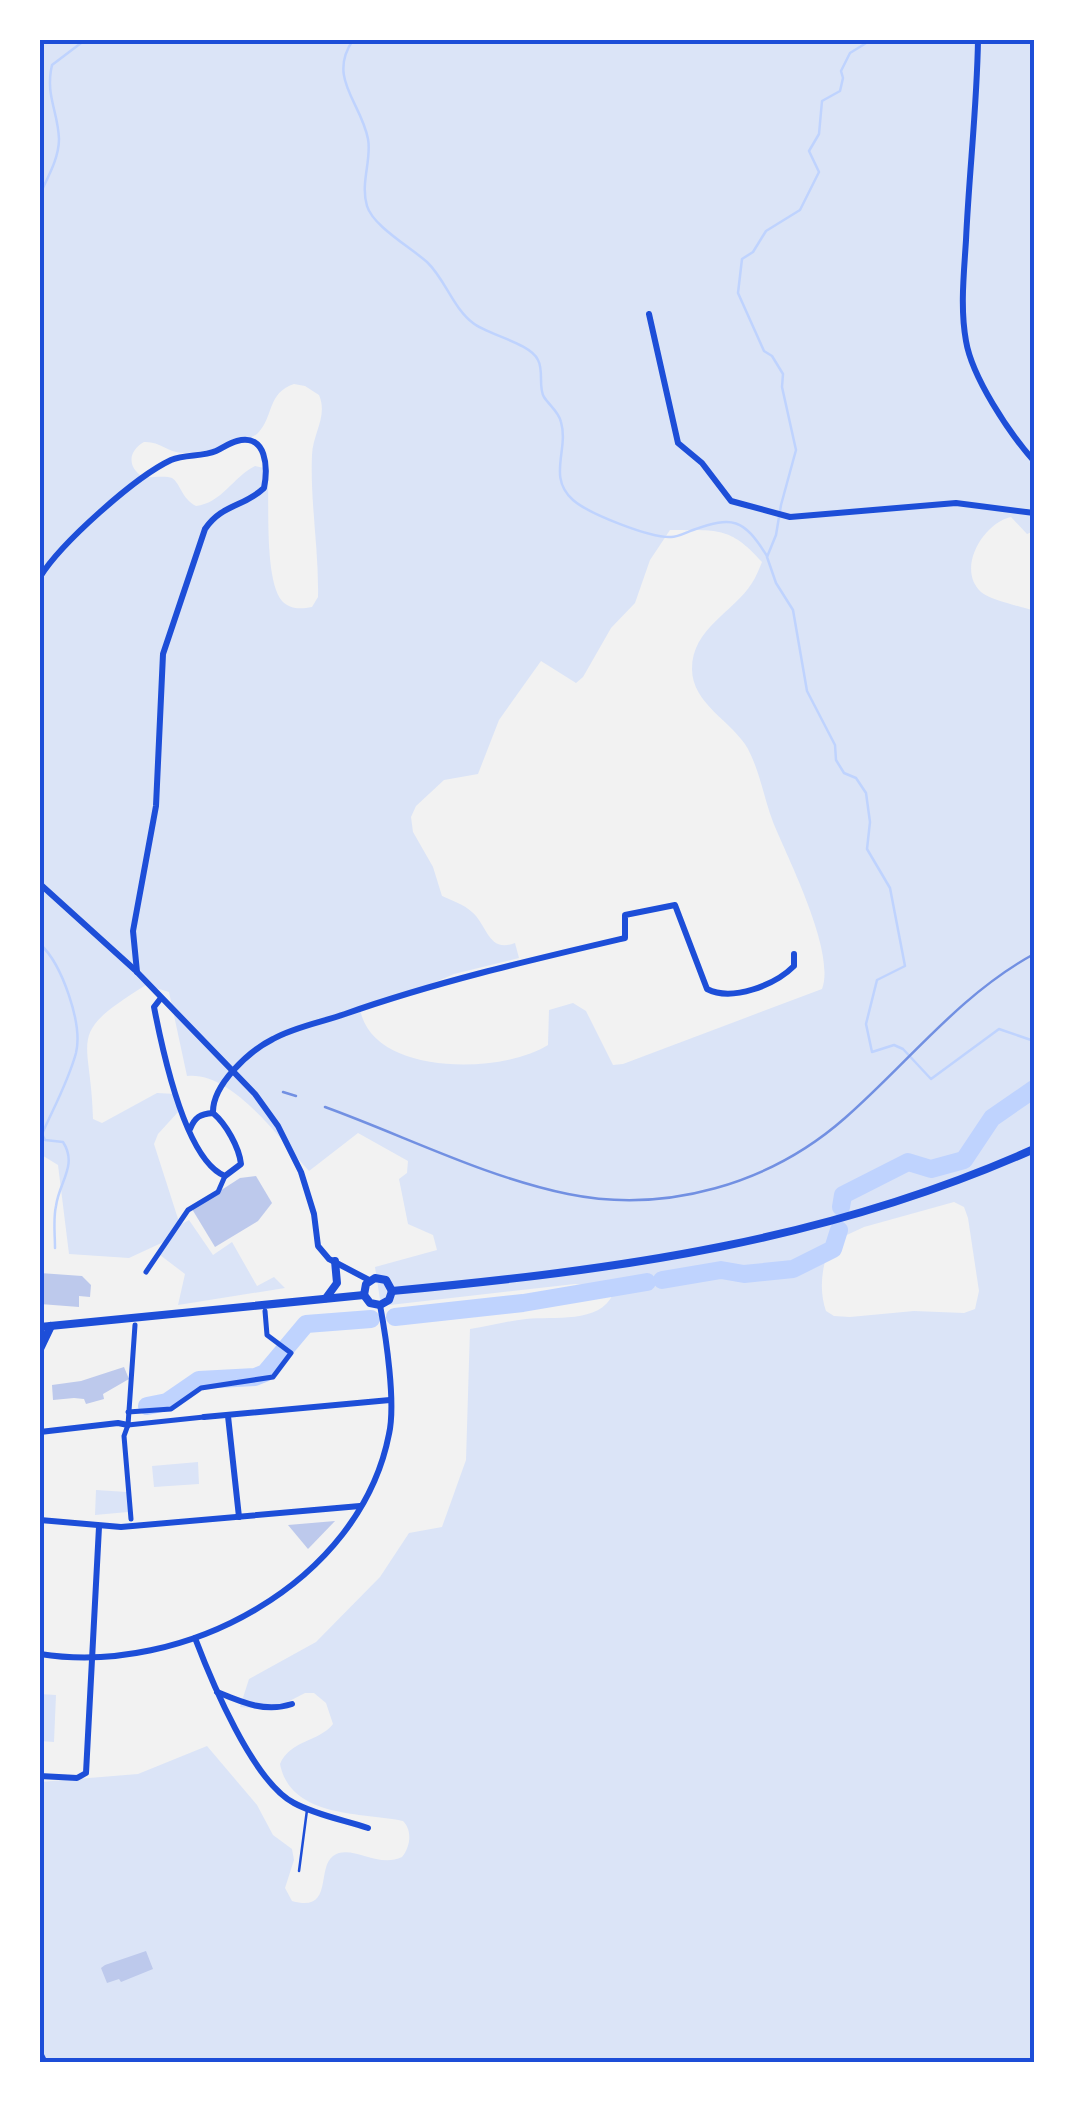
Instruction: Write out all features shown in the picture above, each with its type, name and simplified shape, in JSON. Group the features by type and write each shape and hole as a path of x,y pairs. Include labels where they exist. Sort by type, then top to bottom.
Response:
{"street":[{"path":"978,40 962,297 966,343 990,398 1034,460"},
{"path":"648,314 678,443 702,463 731,501 790,517 956,502 1034,513"},
{"path":"40,576 122,494 162,465 178,457 213,452 234,441 247,439 259,444 265,456 264,488 254,498 215,515 205,529 163,654 156,806 133,930 137,972"},
{"path":"40,884 137,972 266,1109 293,1154 308,1192 318,1246 335,1262 369,1280 386,1280 392,1291"},
{"path":"146,1272 188,1210 218,1192 226,1176 242,1164 221,1119 213,1112 213,1102 234,1072 273,1038 480,973 625,938 625,914 634,911 675,905 707,989 718,995 782,978 794,966 794,954"},
{"path":"161,998 154,1008 169,1079 190,1129 215,1172 226,1176"},
{"path":"190,1129 194,1120 213,1112"},
{"path":"392,1291 634,1262 767,1239 918,1197 1034,1150"},
{"path":"326,1298 337,1283 335,1262"},
{"path":"364,1295 369,1280"},
{"path":"364,1295 370,1303 380,1305 392,1291"},
{"path":"40,1327 364,1295"},
{"path":"40,1654 92,1658 165,1648 195,1638 261,1606 324,1554 362,1506 383,1460 390,1431 380,1305"},
{"path":"128,1412 171,1409 201,1388 268,1380 277,1374 289,1352 268,1335 264,1311"},
{"path":"131,1519 124,1436 135,1325"},
{"path":"40,1349 51,1326"},
{"path":"40,1432 390,1400"},
{"path":"228,1416 239,1517"},
{"path":"40,1520 99,1527 362,1506"},
{"path":"339,1508 350,1524"},
{"path":"40,1776 77,1778 86,1773 99,1527"},
{"path":"195,1638 216,1692 246,1747 274,1786 295,1804 368,1828"},
{"path":"216,1692 256,1706 276,1709 292,1704"},
{"path":"40,2055 44,2063"}],"lane":[{"path":"299,1872 308,1808"}],"shaded area":[{"path":"40,40 1034,40 1034,531 1027,534 1011,517 1001,521 976,548 971,571 985,595 1034,611 1034,2063 40,2063 40,1782 138,1774 207,1746 257,1805 273,1835 292,1849 294,1860 285,1888 292,1901 314,1901 322,1888 328,1862 340,1853 383,1860 402,1857 409,1839 403,1821 349,1814 313,1804 287,1782 280,1764 285,1756 333,1724 326,1703 314,1693 305,1693 272,1710 240,1707 249,1679 316,1642 380,1577 409,1533 442,1527 466,1460 470,1329 587,1314 607,1304 613,1294 603,1286 575,1284 381,1306 375,1267 437,1250 433,1235 408,1224 399,1179 407,1173 408,1161 358,1133 309,1171 238,1095 204,1077 187,1076 169,992 146,985 103,1016 88,1039 93,1119 102,1123 157,1093 176,1094 178,1112 154,1144 180,1225 189,1220 213,1255 232,1242 257,1286 274,1277 285,1288 178,1305 185,1274 160,1255 170,1239 129,1258 69,1254 58,1165 40,1154","holes":["294,384 319,395 322,410 312,455 318,597 312,607 300,608 282,601 273,578 264,468 255,466 213,500 196,506 172,478 143,477 134,469 132,459 144,442 189,453 222,448 252,437 263,426 279,393","670,530 700,530 731,536 762,562 744,594 699,642 692,669 699,692 741,739 752,758 817,930 825,973 822,989 623,1064 613,1065 586,1011 573,1003 549,1010 548,1045 527,1055 472,1064 442,1063 413,1058 388,1047 370,1031 360,1009 401,997 454,974 519,958 515,943 494,941 472,912 442,896 433,867 413,832 411,817 416,806 444,780 478,774 499,720 541,661 576,683 583,677 611,628 635,603 650,560","954,1202 964,1207 979,1291 975,1309 964,1313 914,1311 850,1317 826,1311 822,1284 830,1249 834,1241 864,1227"]},
{"path":"198,1462 199,1484 154,1487 152,1466"},
{"path":"96,1490 127,1492 128,1512 95,1515"},
{"path":"40,1694 56,1695 54,1742 40,1741"}],"building":[{"path":"256,1176 272,1203 258,1221 215,1247 192,1209 240,1178"},
{"path":"40,1273 82,1276 91,1285 90,1297 79,1296 79,1307 40,1304"},
{"path":"124,1367 129,1379 103,1394 104,1399 86,1404 84,1399 53,1400 52,1385 81,1381"},
{"path":"335,1521 308,1549 288,1525"},
{"path":"146,1951 153,1969 121,1982 119,1979 107,1983 101,1968"}],"waterway":[{"path":"40,194 59,146 50,85 52,65 85,40"},
{"path":"353,40 343,66 344,78 368,139 367,206 384,229 427,262 466,317 534,354 541,369 542,393 561,422 560,473 565,491 581,506 606,518 661,536 677,536 718,523 736,524 751,534 767,556"},
{"path":"871,40 850,53 841,71 840,91 822,101 819,134 809,151 819,172 800,210 766,231 753,252 742,259 738,293 764,351 783,374 782,387 796,450 767,557 776,583 793,610 807,691 835,745 836,760 866,793 870,822 867,849 890,888 905,966 877,980 866,1024 872,1052 894,1045 903,1049 931,1079 999,1029 1034,1041"},
{"path":"40,944 63,980 77,1041 69,1074 42,1134 45,1140 63,1142 69,1158 55,1211 55,1248"},
{"path":"841,1207 843,1195 908,1162 931,1169 964,1160 992,1118 1034,1089"},
{"path":"662,1280 721,1270 744,1274 793,1269 833,1249 839,1230"},
{"path":"395,1317 523,1303 647,1282"},
{"path":"147,1406 167,1402 199,1380 265,1373 306,1324 371,1319"}],"railway":[{"path":"325,1107 537,1187 605,1199 679,1196 750,1176 816,1141 868,1097 958,1009 1034,954"},
{"path":"283,1092 296,1096"}]}
